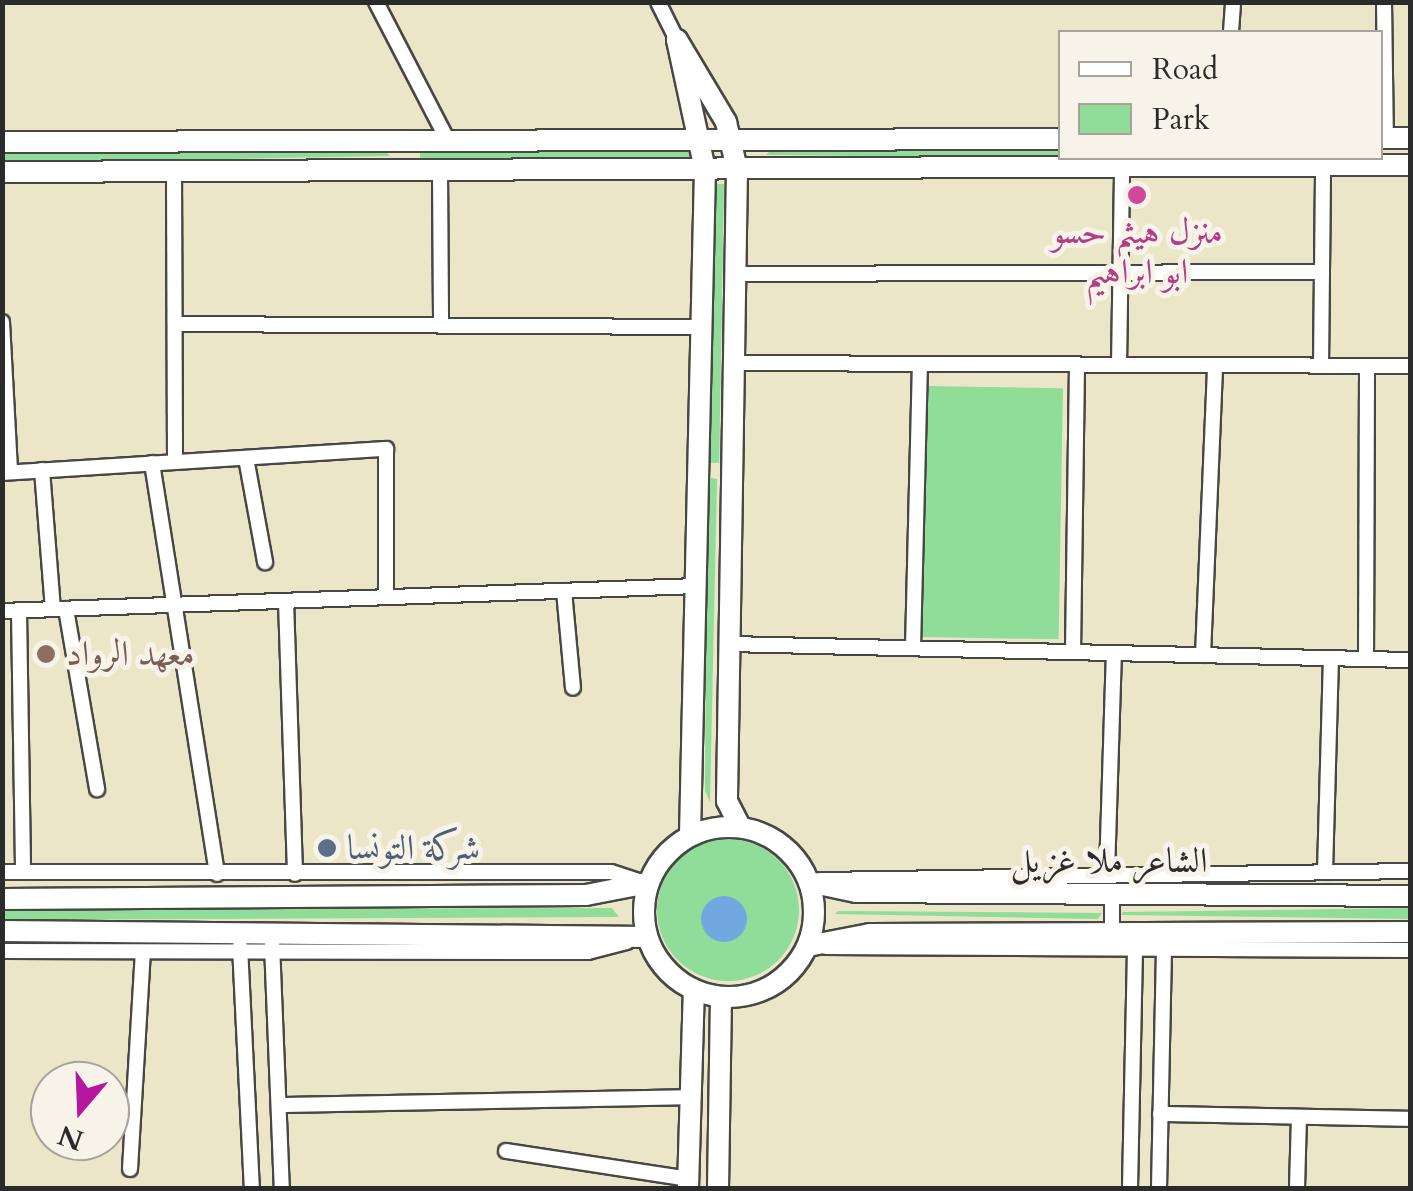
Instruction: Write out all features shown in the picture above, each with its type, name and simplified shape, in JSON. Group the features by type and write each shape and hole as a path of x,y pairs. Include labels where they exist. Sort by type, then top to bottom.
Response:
{"main road":[{"path":"677,40 731,138 737,169 727,802 740,826"},
{"path":"677,40 702,139 705,169 690,835"},
{"path":"1383,138 1410,138"},
{"path":"2,142 1058,139"},
{"path":"402,141 403,172"},
{"path":"2,172 1410,165"},
{"path":"700,469 732,470"},
{"path":"2,899 586,895 648,883 690,835 740,826 782,844 809,882 808,946"},
{"name":"الشاعر ملا غزيل","path":"809,882 856,892 1110,883 1410,896"},
{"path":"648,883 647,937 694,990 721,997 772,985 808,946 870,934 1112,932 1135,942 1164,942 1410,932"},
{"path":"2,930 647,937"},
{"path":"689,1184 694,990"},
{"path":"718,1188 721,997"}],"street":[{"path":"376,2 448,141"},
{"path":"658,2 677,40"},
{"path":"1231,30 1233,2"},
{"path":"1383,138 1384,2"},
{"path":"1118,365 1122,164"},
{"path":"1321,366 1323,164"},
{"path":"174,172 176,462"},
{"path":"440,172 442,325"},
{"path":"736,274 1120,268 1322,272"},
{"path":"2,322 6,473 386,449 386,597"},
{"path":"176,324 702,327"},
{"path":"734,363 1410,366"},
{"path":"913,648 920,364"},
{"path":"1073,652 1077,365"},
{"path":"1204,655 1215,365"},
{"path":"1366,659 1367,366"},
{"path":"246,458 265,562"},
{"path":"152,464 168,608 217,874"},
{"path":"42,470 59,609 98,789"},
{"path":"2,611 698,586"},
{"path":"564,591 573,688"},
{"path":"286,601 295,874"},
{"path":"19,610 23,872"},
{"path":"729,644 1410,660"},
{"path":"1112,932 1114,653"},
{"path":"1325,872 1331,658"},
{"path":"1110,883 1410,871"},
{"path":"2,872 611,872 648,883"},
{"path":"240,930 252,1188"},
{"path":"272,930 282,1188"},
{"path":"2,951 588,952 647,937"},
{"path":"808,946 1135,942 1130,1188"},
{"path":"1159,1188 1164,942 1410,950"},
{"path":"130,1169 142,952"},
{"path":"278,1105 691,1097"},
{"path":"1160,1114 1410,1119"},
{"path":"1298,1117 1298,1188"},
{"path":"506,1152 689,1184"}],"green space":[{"path":"1058,150 1058,158 766,155 770,151"},
{"path":"420,151 696,151 696,162 420,162"},
{"path":"2,153 387,153 390,156 3,163"},
{"path":"715,184 724,184 719,463 710,463"},
{"path":"927,386 1063,388 1059,639 923,637"},
{"path":"707,477 717,479 710,802 705,791"},
{"path":"728,839 755,844 778,860 794,883 799,910 794,937 778,960 755,976 728,981 701,976 678,960 662,937 657,910 662,883 678,860 701,844"},
{"path":"612,908 619,917 3,920 2,909"},
{"path":"1410,908 1410,919 1121,915 1123,912"},
{"path":"838,911 1102,913 1098,919 835,914"}],"water":[{"path":"724,896 741,902 747,919 741,936 724,942 707,936 701,919 707,902"}],"place":[{"name":"منزل هيثم حسو ابو ابراهيم","path":"1137,195"},
{"name":"معهد الرواد","path":"46,654"},
{"name":"شركة التونسا","path":"327,848"}]}
